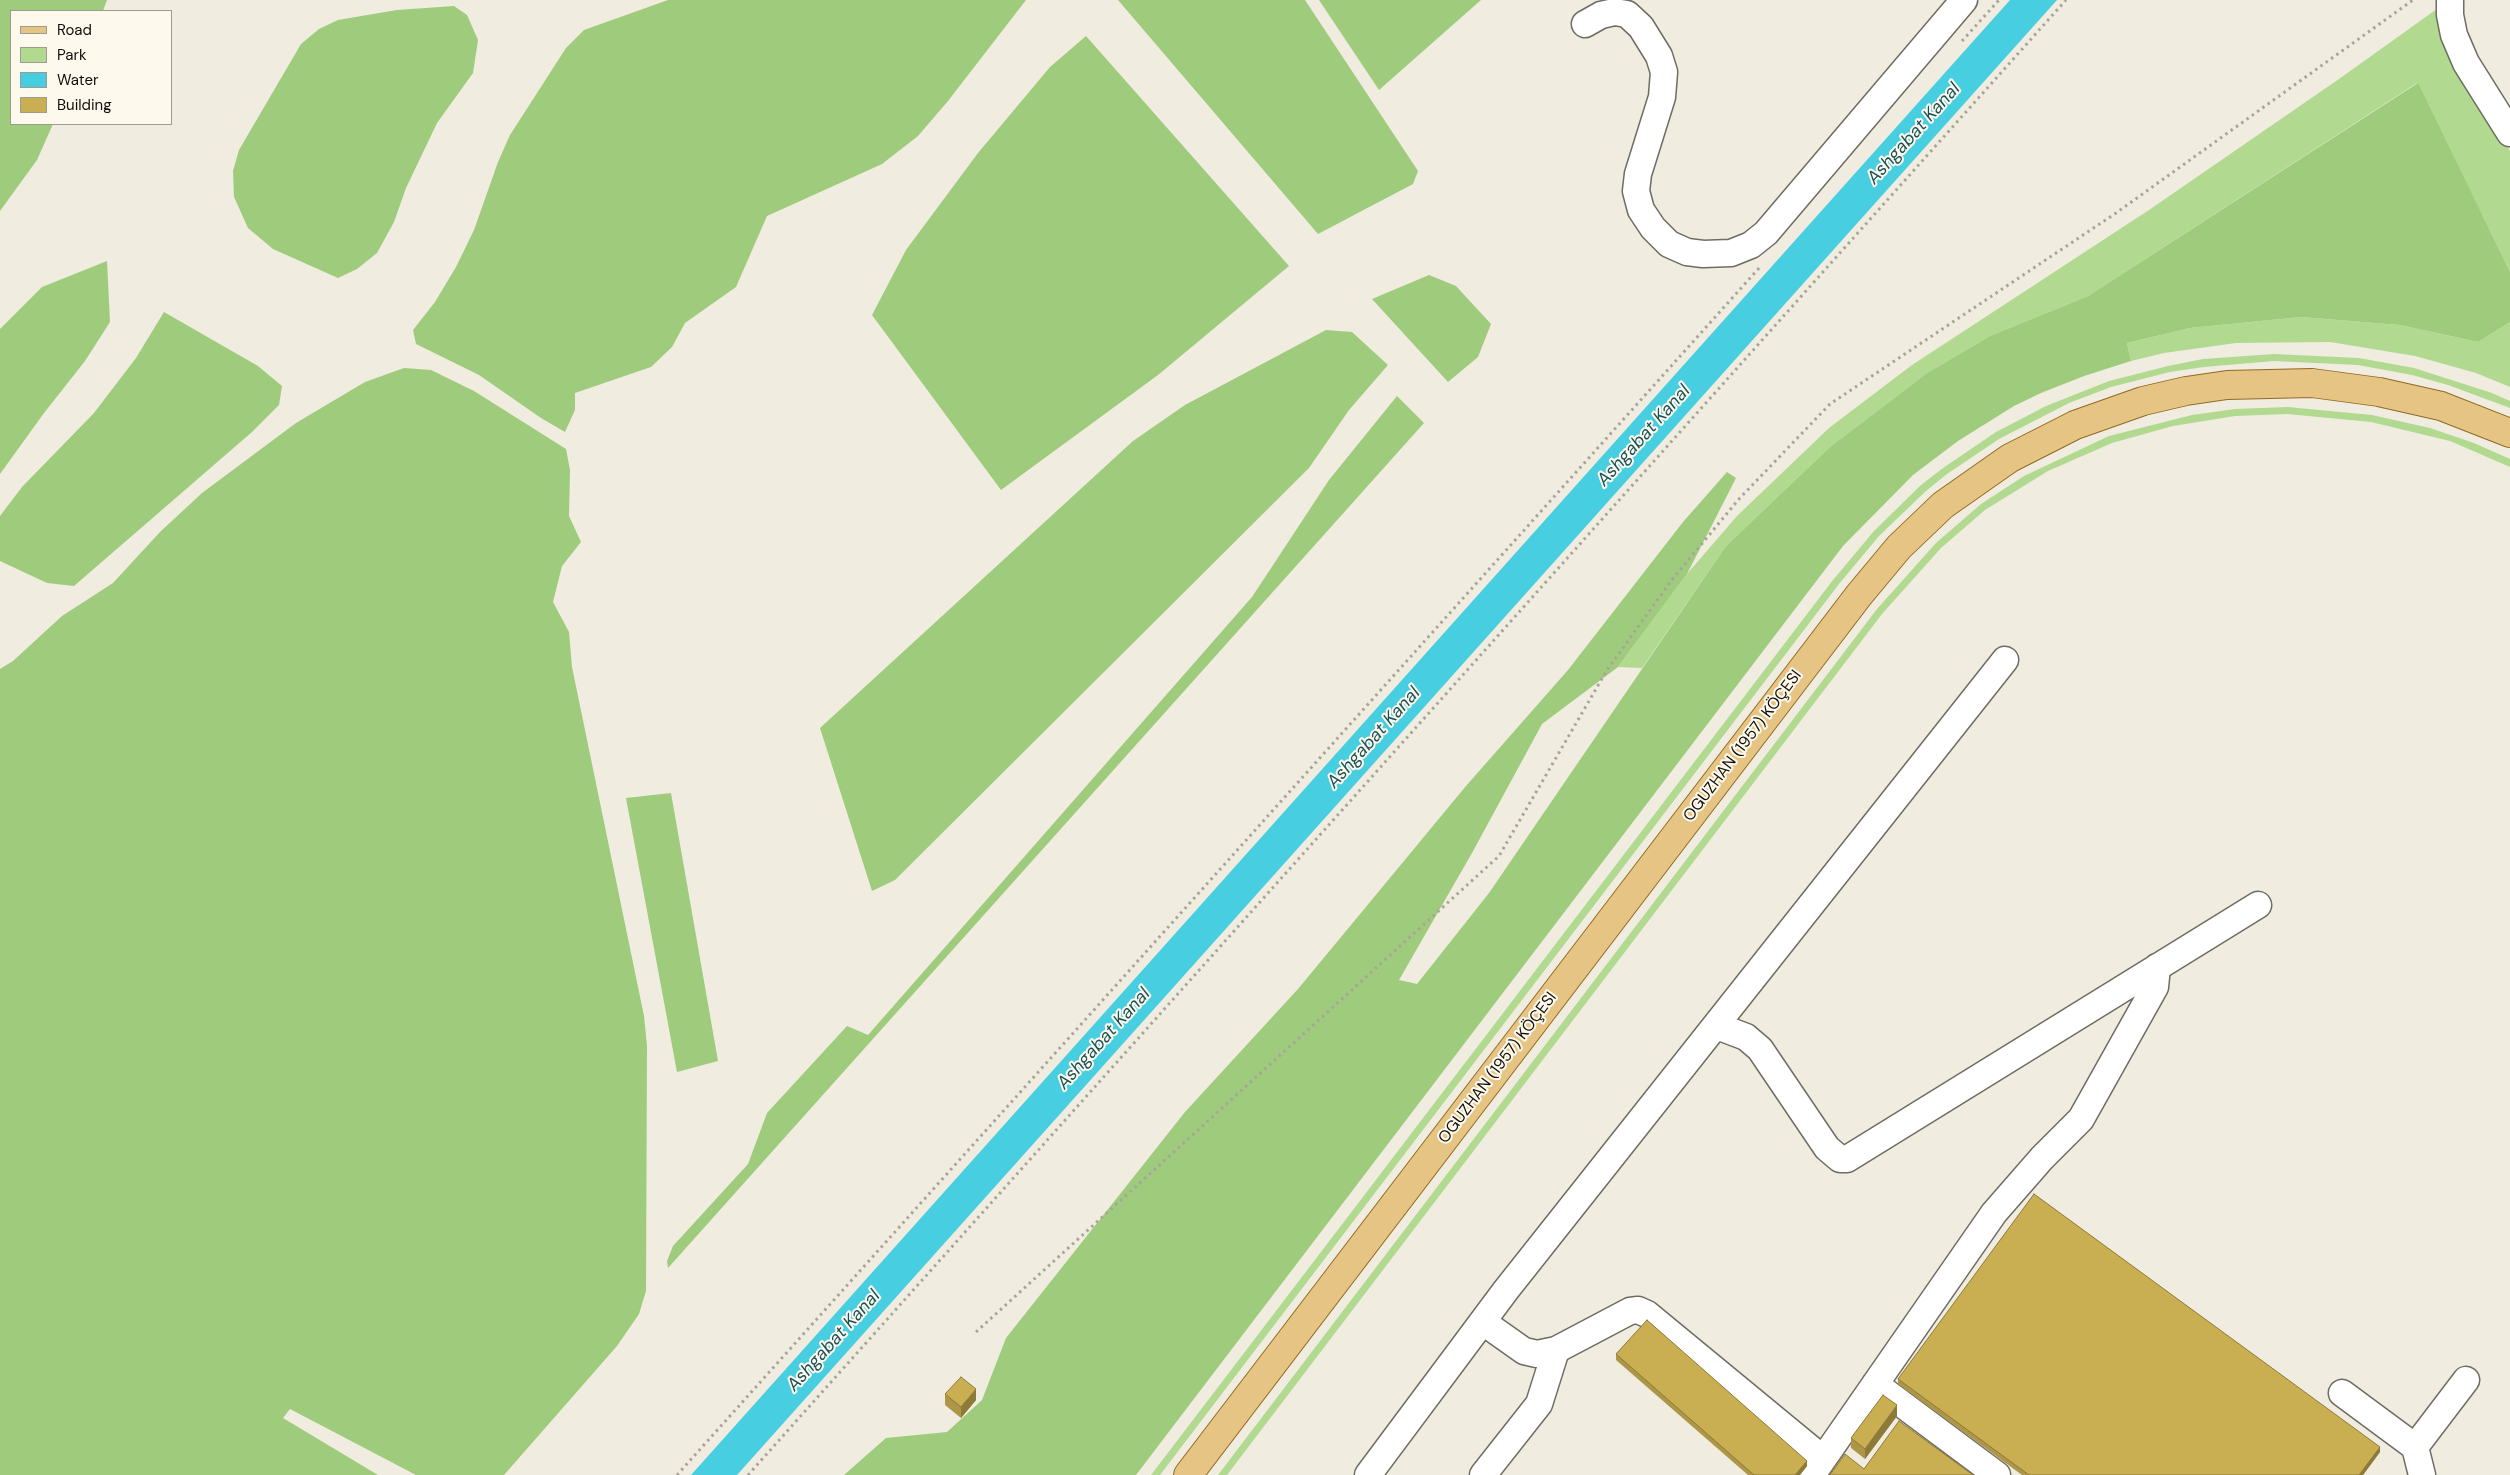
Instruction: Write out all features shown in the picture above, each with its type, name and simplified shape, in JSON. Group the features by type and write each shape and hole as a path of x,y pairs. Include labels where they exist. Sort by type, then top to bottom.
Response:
{"main road":[{"name":"OGUZHAN (1957) KÖÇESI","path":"1188,1475 1859,594 1899,547 1942,505 2010,458 2075,425 2143,401 2186,391 2227,386 2304,383 2371,391 2441,406 2510,433"}],"lane":[{"path":"1585,24 1602,15 1614,12 1627,14 1646,34 1660,56 1664,72 1662,97 1638,174 1636,191 1641,210 1653,228 1669,244 1687,252 1703,254 1731,253 1751,245 1766,233 1964,0"},
{"path":"2450,0 2450,15 2454,34 2466,62 2510,133"},
{"path":"1368,1475 1506,1290 2005,660"},
{"path":"1717,1026 1746,1037 1760,1049 1827,1148 1840,1159 1847,1159 2258,905"},
{"path":"1483,1322 1524,1351 1537,1354 1556,1350 1630,1311 1638,1310 1647,1314 1817,1467 1994,1213 2042,1158 2082,1118 2155,987 2157,967"},
{"path":"1483,1475 1539,1404 1556,1350"},
{"path":"2415,1447 2466,1380"},
{"path":"1875,1384 1997,1475"},
{"path":"2342,1393 2415,1447 2422,1475"}],"path":[{"path":"1959,45 1999,0"},
{"path":"748,1475 2066,0"},
{"path":"976,1332 1499,856 1607,670 1671,581 1739,498 1830,404 2116,213 2413,0"},
{"path":"678,1475 1766,261"}],"green space":[{"path":"0,0 107,0 103,10 10,10 10,125 53,125 37,160 0,211"},
{"path":"668,0 1026,0 948,101 918,136 882,164 767,216 736,287 685,323 672,347 651,367 575,393 575,410 565,432 541,418 479,375 416,344 413,330 435,302 456,267 474,230 498,162 510,135 566,48 584,30"},
{"path":"1118,0 1305,0 1418,171 1413,184 1318,234"},
{"path":"1319,0 1481,0 1379,90"},
{"path":"454,6 467,15 478,40 473,73 437,123 406,188 394,222 377,253 357,269 338,278 273,249 248,228 234,197 233,171 239,150 301,44 319,29 338,20 397,10"},
{"path":"2441,6 2485,112 2510,151 2510,272 2417,83 2088,296 1990,336 1927,373 1830,447 1726,546 1642,668 1618,667 1687,574 1737,516 1829,428 1912,365 2149,210"},
{"path":"1086,36 1289,266 1158,375 1001,490 872,315 906,250 978,153 1050,67"},
{"path":"2418,83 2510,272 2510,322 2478,342 2400,325 2301,317 2190,328 2127,343 2131,361 2084,376 2041,393 2014,406 1958,441 1913,475 1843,546 1136,1475 844,1475 886,1438 947,1432 982,1400 1006,1338 1185,1112 1298,989 1466,786 1568,670 1683,522 1727,472 1736,478 1687,574 1618,667 1542,724 1472,853 1399,980 1417,984 1489,893 1726,546 1830,447 1927,373 1990,336 2088,296"},
{"path":"107,261 110,322 85,361 44,413 0,474 0,329 42,287"},
{"path":"1429,275 1456,286 1491,324 1478,357 1448,382 1372,299"},
{"path":"164,312 258,366 282,386 279,405 252,432 74,586 47,583 0,561 0,516 22,487 94,413 136,358"},
{"path":"2301,317 2400,325 2478,342 2510,322 2510,387 2476,373 2415,356 2330,342 2236,343 2164,353 2131,361 2127,343 2190,328"},
{"path":"1326,330 1352,332 1388,365 1349,410 1309,468 895,880 872,891 820,728 1133,441 1185,405"},
{"path":"2274,354 2359,358 2414,368 2492,393 2510,401 2510,408 2448,385 2412,375 2358,365 2274,361 2204,367 2170,372 2111,387 2069,403 1999,439 1947,474 1926,491 1879,536 1839,584 1160,1475 1151,1475 1833,580 1874,531 1921,485 1943,468 1996,432 2046,406 2109,381 2168,366 2203,359"},
{"path":"404,368 431,370 474,391 566,449 570,470 569,516 581,542 562,566 553,602 569,632 572,667 644,1016 647,1046 646,1291 639,1314 617,1346 504,1475 416,1475 290,1409 283,1418 378,1475 0,1475 0,669 13,661 62,616 113,583 160,532 202,493 296,423 365,382"},
{"path":"1397,396 1424,423 668,1268 667,1261 673,1246 748,1164 767,1113 847,1026 868,1035 1252,597 1329,480"},
{"path":"2288,407 2372,415 2430,428 2474,443 2510,459 2510,467 2450,441 2371,422 2287,414 2235,416 2173,426 2112,443 2048,471 1985,510 1941,548 1882,614 1227,1475 1218,1475 1877,609 1936,543 1981,504 2024,476 2109,436 2192,415 2235,409"},
{"path":"671,793 718,1061 677,1072 626,798"}],"water":[{"name":"Ashgabat Kanal","path":"2010,0 2057,0 737,1475 691,1475"}],"building":[{"path":"2034,1194 2380,1447 2359,1475 2029,1475 1898,1379"},
{"path":"1647,1320 1807,1461 1795,1475 1754,1475 1616,1354"},
{"path":"961,1377 976,1389 961,1407 945,1394"},
{"path":"1883,1395 1897,1405 1865,1449 1851,1438"},
{"path":"1899,1421 1973,1475 1830,1475 1845,1454 1864,1469"}]}
